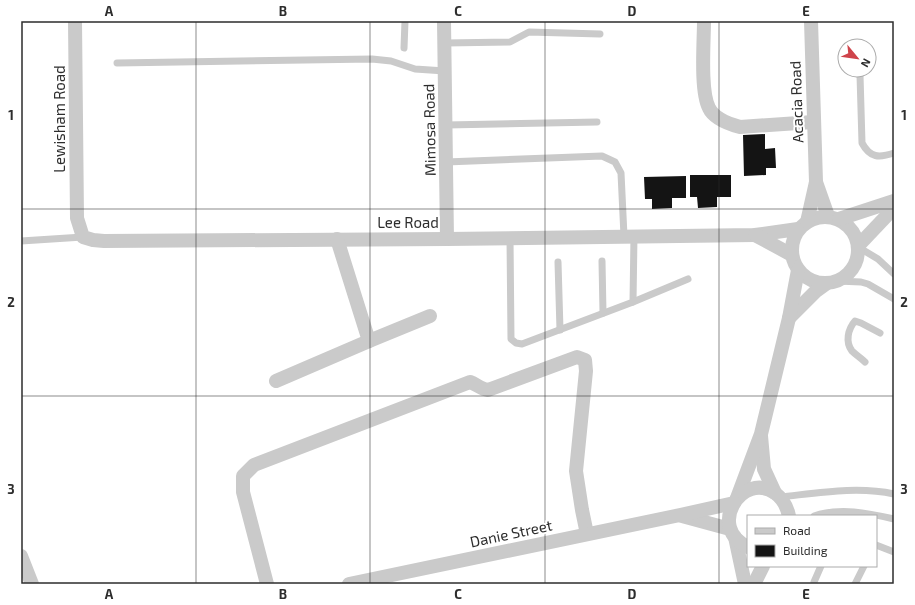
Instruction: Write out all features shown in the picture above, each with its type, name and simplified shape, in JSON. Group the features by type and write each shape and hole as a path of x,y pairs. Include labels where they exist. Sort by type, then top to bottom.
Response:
{"street":[{"name":"Lewisham Road","path":"75,21 77,218 83,237"},
{"name":"Mimosa Road","path":"444,21 447,239"},
{"path":"704,21 704,92 709,109 718,118 729,124 740,126 813,122"},
{"name":"Acacia Road","path":"802,225 816,182 811,21"},
{"name":"Acacia Road","path":"816,182 834,218"},
{"path":"832,282 816,282 806,278 798,270 793,261 791,250 793,239 802,225 817,217 834,218 894,201"},
{"path":"858,246 894,208"},
{"path":"789,318 816,291 846,275 853,267 857,257 858,246 855,235 848,226 834,218"},
{"name":"Lee Road","path":"83,237 104,241 755,235 802,225"},
{"name":"Lee Road","path":"755,235 792,255"},
{"path":"337,239 369,341"},
{"path":"745,584 729,519 730,509 736,500 761,434 789,318 798,270"},
{"path":"276,381 430,316"},
{"path":"267,584 243,492 243,476 254,465 470,382 488,390 576,357 585,360 586,371 576,471 587,534"},
{"path":"761,434 764,469 778,495 786,505 789,515"},
{"name":"Danie Street","path":"349,584 680,515 736,500 743,493 752,489 762,488 772,491 778,495"},
{"name":"Danie Street","path":"680,515 733,533"},
{"path":"733,533 742,544 747,546"},
{"path":"21,556 32,584"},
{"path":"754,584 762,567"}],"lane":[{"path":"404,48 405,21"},
{"path":"445,43 510,42 529,32 600,34"},
{"path":"117,63 372,59 391,61 415,69 445,71"},
{"path":"860,78 862,143 866,151 877,156 885,156 894,153"},
{"path":"446,125 597,122"},
{"path":"446,162 602,156 615,162 621,173 629,236 633,302"},
{"path":"21,241 83,237"},
{"path":"510,238 511,339 516,343 522,344 560,330 633,302 688,278"},
{"path":"858,246 878,259 894,274"},
{"path":"602,261 603,313"},
{"path":"558,262 560,330"},
{"path":"832,282 861,282 868,284 894,299"},
{"path":"865,362 852,350 847,338 850,326 855,321 861,322 880,333"},
{"path":"778,495 869,491 894,494"},
{"path":"826,515 869,513 894,518"},
{"path":"877,545 894,552"},
{"path":"814,582 821,567"},
{"path":"855,584 864,567"}],"building":[{"path":"765,134 765,149 775,148 776,168 766,168 766,175 744,176 743,135"},
{"path":"690,175 731,175 731,197 717,197 717,207 698,208 697,197 690,197"},
{"path":"686,176 686,198 672,198 672,208 652,209 652,199 645,199 644,177"}]}
